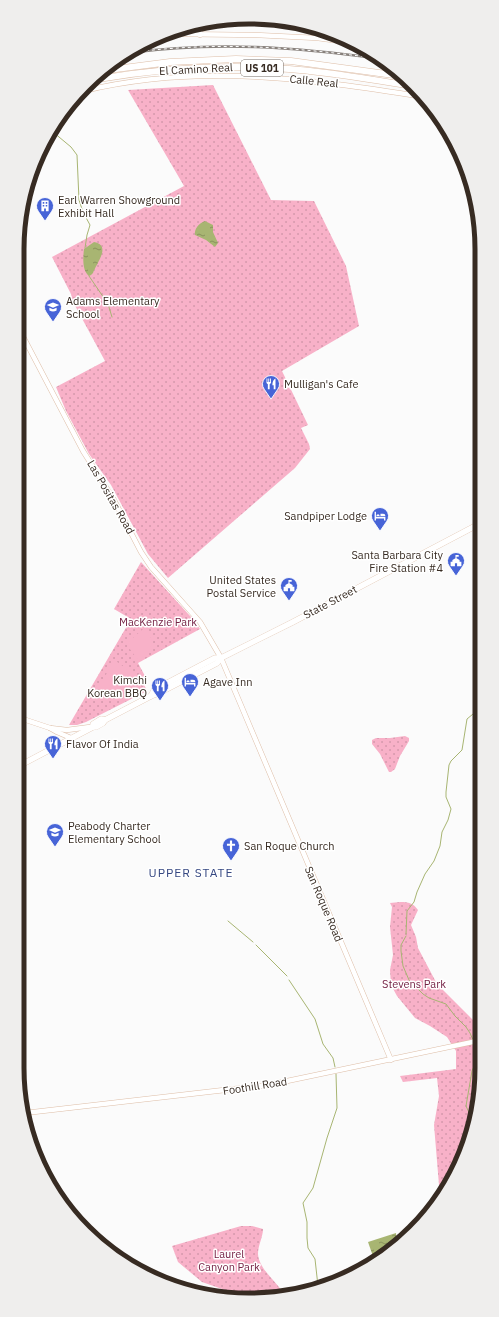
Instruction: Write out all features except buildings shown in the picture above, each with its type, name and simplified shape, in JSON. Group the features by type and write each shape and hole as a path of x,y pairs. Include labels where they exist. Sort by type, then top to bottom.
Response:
{"highway":[{"name":"El Camino Real","path":"114,69 170,62 236,59 291,61 392,75"},
{"name":"El Camino Real","path":"103,78 172,69 240,67 313,71 403,84"}],"main road":[{"name":"State Street","path":"24,763 60,743 92,727 96,727 105,720 150,696 154,690 214,658 221,658 293,622 475,526"}],"street":[{"path":"200,30 200,35"},
{"path":"183,34 256,35 334,40"},
{"name":"Calle Real","path":"90,90 155,79 239,75 342,84 414,95"},
{"name":"Las Positas Road","path":"24,340 83,451 114,500 141,552 152,567 197,618 221,658"},
{"name":"San Roque Road","path":"221,658 390,1060"},
{"path":"24,719 50,728 71,738"},
{"path":"50,728 67,730 92,727"},
{"path":"57,732 60,743"},
{"name":"Foothill Road","path":"28,1113 268,1085 475,1041"}],"green space":[{"path":"213,85 271,200 314,201 346,266 359,326 282,371 308,425 301,428 310,449 295,468 168,578 148,554 111,485 89,454 66,411 56,387 105,361 72,300 71,294 52,257 184,186 128,90"},
{"name":"MacKenzie Park","path":"141,562 200,629 138,663 145,676 141,678 147,691 86,722 77,725 69,725 131,619 114,609"},
{"path":"143,629 151,637 152,642 150,650 138,660 126,644"},
{"path":"116,661 140,679 132,690 123,696 112,697 98,694 112,662"},
{"path":"405,736 409,738 409,741 400,756 395,769 389,772 380,754 372,744 372,740 376,738"},
{"name":"Stevens Park","path":"390,903 410,903 418,910 411,925 416,937 418,948 437,984 475,1022 475,1082 471,1111 458,1154 439,1189 434,1125 439,1096 437,1078 403,1082 400,1076 456,1069 456,1051 447,1037 415,1018 397,996 391,985 390,970 393,955 390,927 392,907"},
{"name":"Laurel Canyon Park","path":"241,1226 252,1226 263,1229 258,1251 259,1260 265,1271 282,1291 264,1293 235,1293 202,1282 178,1262 172,1246"},
{"path":"357,1266 344,1273 343,1270"}],"water":[{"path":"205,221 213,225 213,232 218,243 215,247 206,240 195,235 197,226"},
{"path":"94,242 102,247 102,251 93,273 89,276 84,267 84,249"},
{"path":"396,1233 396,1238 373,1256 368,1242"}],"waterway":[{"path":"56,134 71,147 77,155 79,200 90,225 85,248"},
{"path":"89,276 108,304 112,317"},
{"path":"406,934 407,911 414,902 425,874 434,861 440,846 442,832 448,820 451,809 446,797 449,765 462,750 467,719 475,713"},
{"path":"228,921 253,942"},
{"path":"406,936 401,945 401,951 403,966 409,980 429,998 446,1004 466,1027 473,1040"},
{"path":"256,945 287,976"},
{"path":"289,980 315,1019 323,1044 333,1058 335,1067"},
{"path":"474,1043 475,1049"},
{"path":"470,1115 466,1106 472,1071 475,1064"},
{"path":"318,1282 315,1259 308,1248 307,1222 303,1203 313,1188 337,1108 336,1074"}],"railway":[{"path":"142,51 224,46 318,51 367,57"}],"place":[{"name":"Earl Warren Showground Exhibit Hall","path":"45,221"},
{"name":"Adams Elementary School","path":"53,322"},
{"name":"Mulligan's Cafe","path":"271,399"},
{"name":"Sandpiper Lodge","path":"380,531"},
{"name":"Santa Barbara City Fire Station #4","path":"456,576"},
{"name":"United States Postal Service","path":"289,601"},
{"name":"Agave Inn","path":"190,697"},
{"name":"Kimchi Korean BBQ","path":"160,701"},
{"name":"Flavor Of India","path":"53,759"},
{"name":"Peabody Charter Elementary School","path":"55,847"},
{"name":"San Roque Church","path":"231,861"}],"district":[{"name":"UPPER STATE","path":"191,872"}]}
